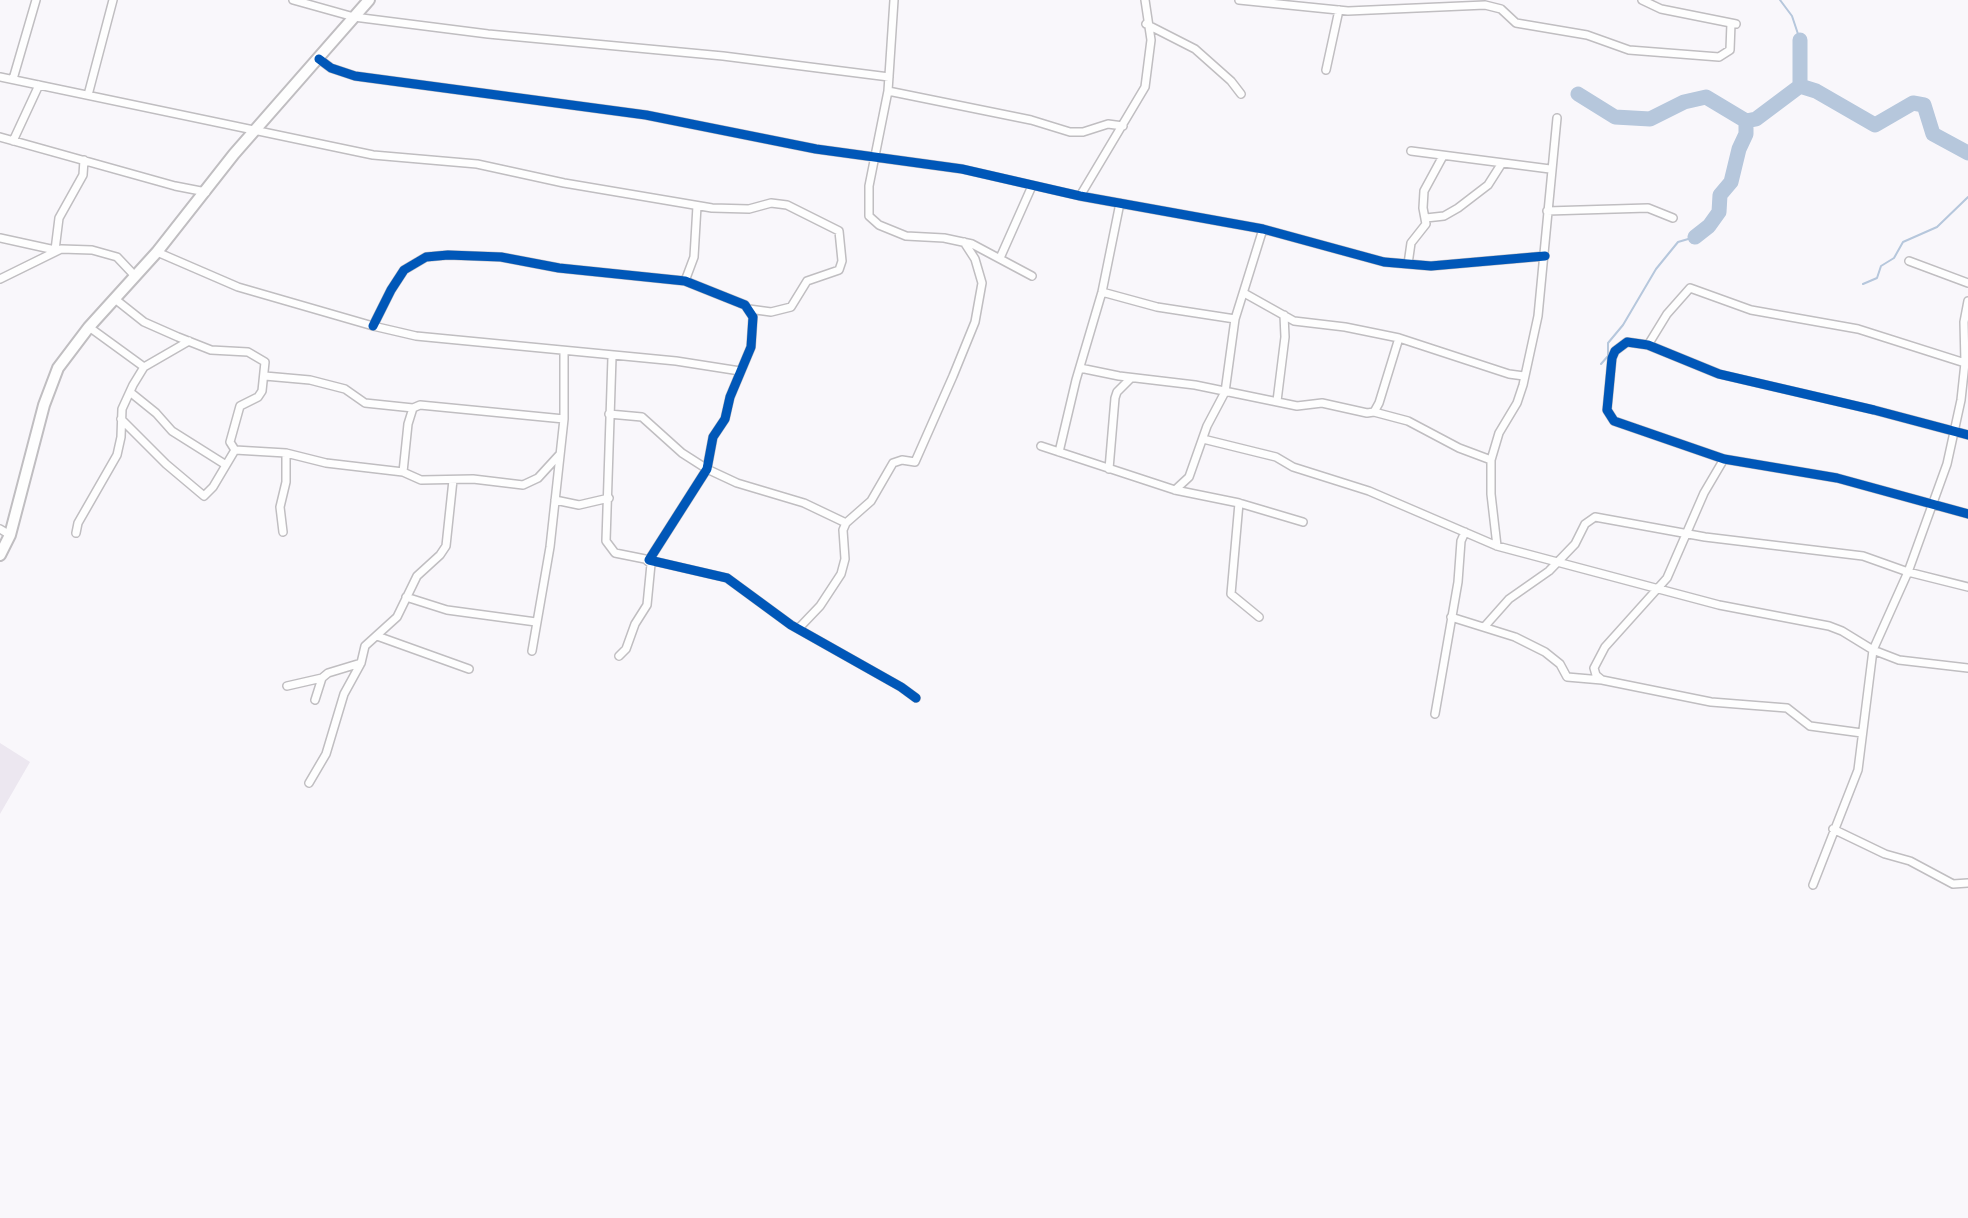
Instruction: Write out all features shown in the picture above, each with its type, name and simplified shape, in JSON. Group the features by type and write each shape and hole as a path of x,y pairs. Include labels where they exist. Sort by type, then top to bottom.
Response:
{"street":[{"path":"13,79 36,0"},
{"path":"88,95 113,0"},
{"path":"293,0 354,17 535,39 702,54 889,77"},
{"path":"0,555 50,386 58,368 89,327 157,252 256,129 369,0"},
{"path":"894,0 888,91 874,157 867,209 874,221 906,236 964,242 1032,276"},
{"path":"1080,196 1145,87 1151,40 1146,24 1144,0"},
{"path":"1239,0 1370,11 1485,5 1502,9 1516,23 1587,35 1629,50 1719,57 1730,50 1733,24 1661,9 1642,0"},
{"path":"1330,9 1332,0"},
{"path":"1326,70 1340,10"},
{"path":"1146,24 1195,49 1231,81 1241,94"},
{"path":"319,59 331,68 355,76 646,115 816,149 962,169 1080,196 1263,229 1384,261 1431,266 1545,256"},
{"path":"0,77 373,154 477,164 564,183 697,206 738,209 771,203 787,205 840,233 842,261 839,270 807,281 791,307 771,312 749,309"},
{"path":"13,141 39,85"},
{"path":"888,91 1031,120 1070,132 1083,132 1108,124 1123,126"},
{"path":"1497,546 1491,494 1491,460 1499,433 1517,403 1538,316 1545,256 1550,169 1557,118"},
{"path":"0,137 175,186 206,192"},
{"path":"1411,151 1550,169"},
{"path":"1408,264 1411,243 1423,230 1426,218 1423,208 1424,191 1443,156"},
{"path":"55,250 58,218 83,175 84,160"},
{"path":"1426,218 1444,216 1458,208 1488,184 1502,163"},
{"path":"1000,258 1032,186"},
{"path":"1059,452 1102,292 1120,203"},
{"path":"685,281 694,257 697,206"},
{"path":"1547,211 1648,208 1673,218"},
{"path":"1175,489 1189,477 1211,417 1225,392 1235,319 1263,229"},
{"path":"0,238 55,250 75,249 109,254 124,262 135,276"},
{"path":"798,629 820,606 841,573 845,559 843,530 846,523 871,501 893,464 902,460 915,462 967,344 980,302 982,284 975,260 964,242"},
{"path":"0,279 55,250"},
{"path":"157,252 238,287 373,326 417,336 612,357 676,361 740,371"},
{"path":"373,326 405,270 426,257 501,257 559,268 685,281 734,298 749,309 753,317 751,347 740,371 725,419 713,437 707,469 649,560"},
{"path":"1909,261 1968,283"},
{"path":"1648,345 1667,314 1690,288 1751,310 1858,329 1967,364"},
{"path":"1102,292 1157,307 1235,319"},
{"path":"1244,293 1302,323 1346,327 1399,338 1509,374 1524,376"},
{"path":"115,299 144,322 189,341 211,350 248,352 265,362 265,376 258,397 240,406 230,442 235,450"},
{"path":"1813,885 1858,770 1873,650 1908,572 1947,464 1967,364 1963,340 1968,301"},
{"path":"1277,401 1285,337 1284,315"},
{"path":"89,327 144,367"},
{"path":"1374,412 1399,338"},
{"path":"76,533 78,523 117,455 121,437 121,419 130,392 144,367 189,341"},
{"path":"1968,435 1882,412 1719,374 1648,345 1627,342 1615,351 1608,385 1607,410 1614,421 1724,459 1837,478 1968,514"},
{"path":"532,651 549,554 564,419 564,352"},
{"path":"612,357 606,541 609,548 619,554 727,578 798,629 901,687 916,698"},
{"path":"1080,368 1131,378 1196,385 1297,406 1322,403 1367,413 1374,412 1408,421 1459,448 1491,460"},
{"path":"265,376 310,380 345,390 365,403 413,408 427,404 458,410 564,419"},
{"path":"1109,469 1115,398 1117,392 1131,378"},
{"path":"130,392 156,413 172,431 226,465"},
{"path":"402,472 413,408"},
{"path":"609,414 642,417 682,453 707,469 737,483 804,503 846,523"},
{"path":"121,419 201,495 207,495 235,450"},
{"path":"1203,439 1276,457 1293,467 1369,491 1497,546 1740,610 1829,626 1842,631 1873,650 1899,660 1968,668"},
{"path":"1041,446 1175,489 1239,503 1303,522"},
{"path":"235,450 286,453 326,463 402,472 421,480 473,479 523,485 531,483 560,454"},
{"path":"284,532 280,507 286,482 286,453"},
{"path":"1602,680 1596,675 1594,668 1605,647 1638,607 1659,587 1672,568 1704,493 1724,459"},
{"path":"309,783 326,754 344,694 361,663 365,646 397,616 417,576 440,555 446,546 453,480"},
{"path":"555,500 579,506 609,498"},
{"path":"1239,503 1231,594 1234,600 1260,617"},
{"path":"1485,627 1509,599 1549,572 1575,544 1589,520 1594,517 1687,533 1863,556 1908,572 1968,587"},
{"path":"1435,714 1461,541 1465,532"},
{"path":"619,656 626,649 635,624 647,605 651,564 649,560"},
{"path":"406,597 447,610 536,622"},
{"path":"1451,617 1485,627 1545,652 1560,663 1567,677 1602,680 1710,702 1787,708 1810,726 1862,733"},
{"path":"377,636 469,669"},
{"path":"287,686 322,678 328,673 361,663"},
{"path":"315,700 322,678"},
{"path":"1833,829 1885,854 1910,861 1953,884 1968,883"}],"shaded area":[{"path":"0,743 30,762 0,814"}],"waterway":[{"path":"1780,0 1792,16 1800,40"},
{"path":"1800,40 1800,86 1816,91 1875,125 1913,103 1924,105 1933,134 1968,153"},
{"path":"1695,237 1709,226 1719,212 1720,195 1731,182 1739,149 1746,134 1746,121 1756,119 1800,86"},
{"path":"1578,94 1615,117 1650,119 1684,102 1706,97 1746,121"},
{"path":"1863,284 1877,278 1881,266 1894,258 1903,242 1937,227 1968,197"},
{"path":"1601,364 1608,356 1608,343 1623,325 1656,269 1678,242 1695,237"}],"cycle path":[{"path":"319,59 331,68 355,76 646,115 816,149 962,169 1080,196 1263,229 1384,262 1431,266 1545,256"},
{"path":"373,326 404,270 426,257 448,255 501,257 559,268 685,281 745,305 753,317 751,347 730,397 725,419 713,437 707,469 649,560 727,578 791,625 901,687 916,698"},
{"path":"1968,435 1874,410 1719,374 1648,345 1627,342 1615,351 1612,358 1607,410 1614,421 1724,459 1837,478 1968,514"}]}
